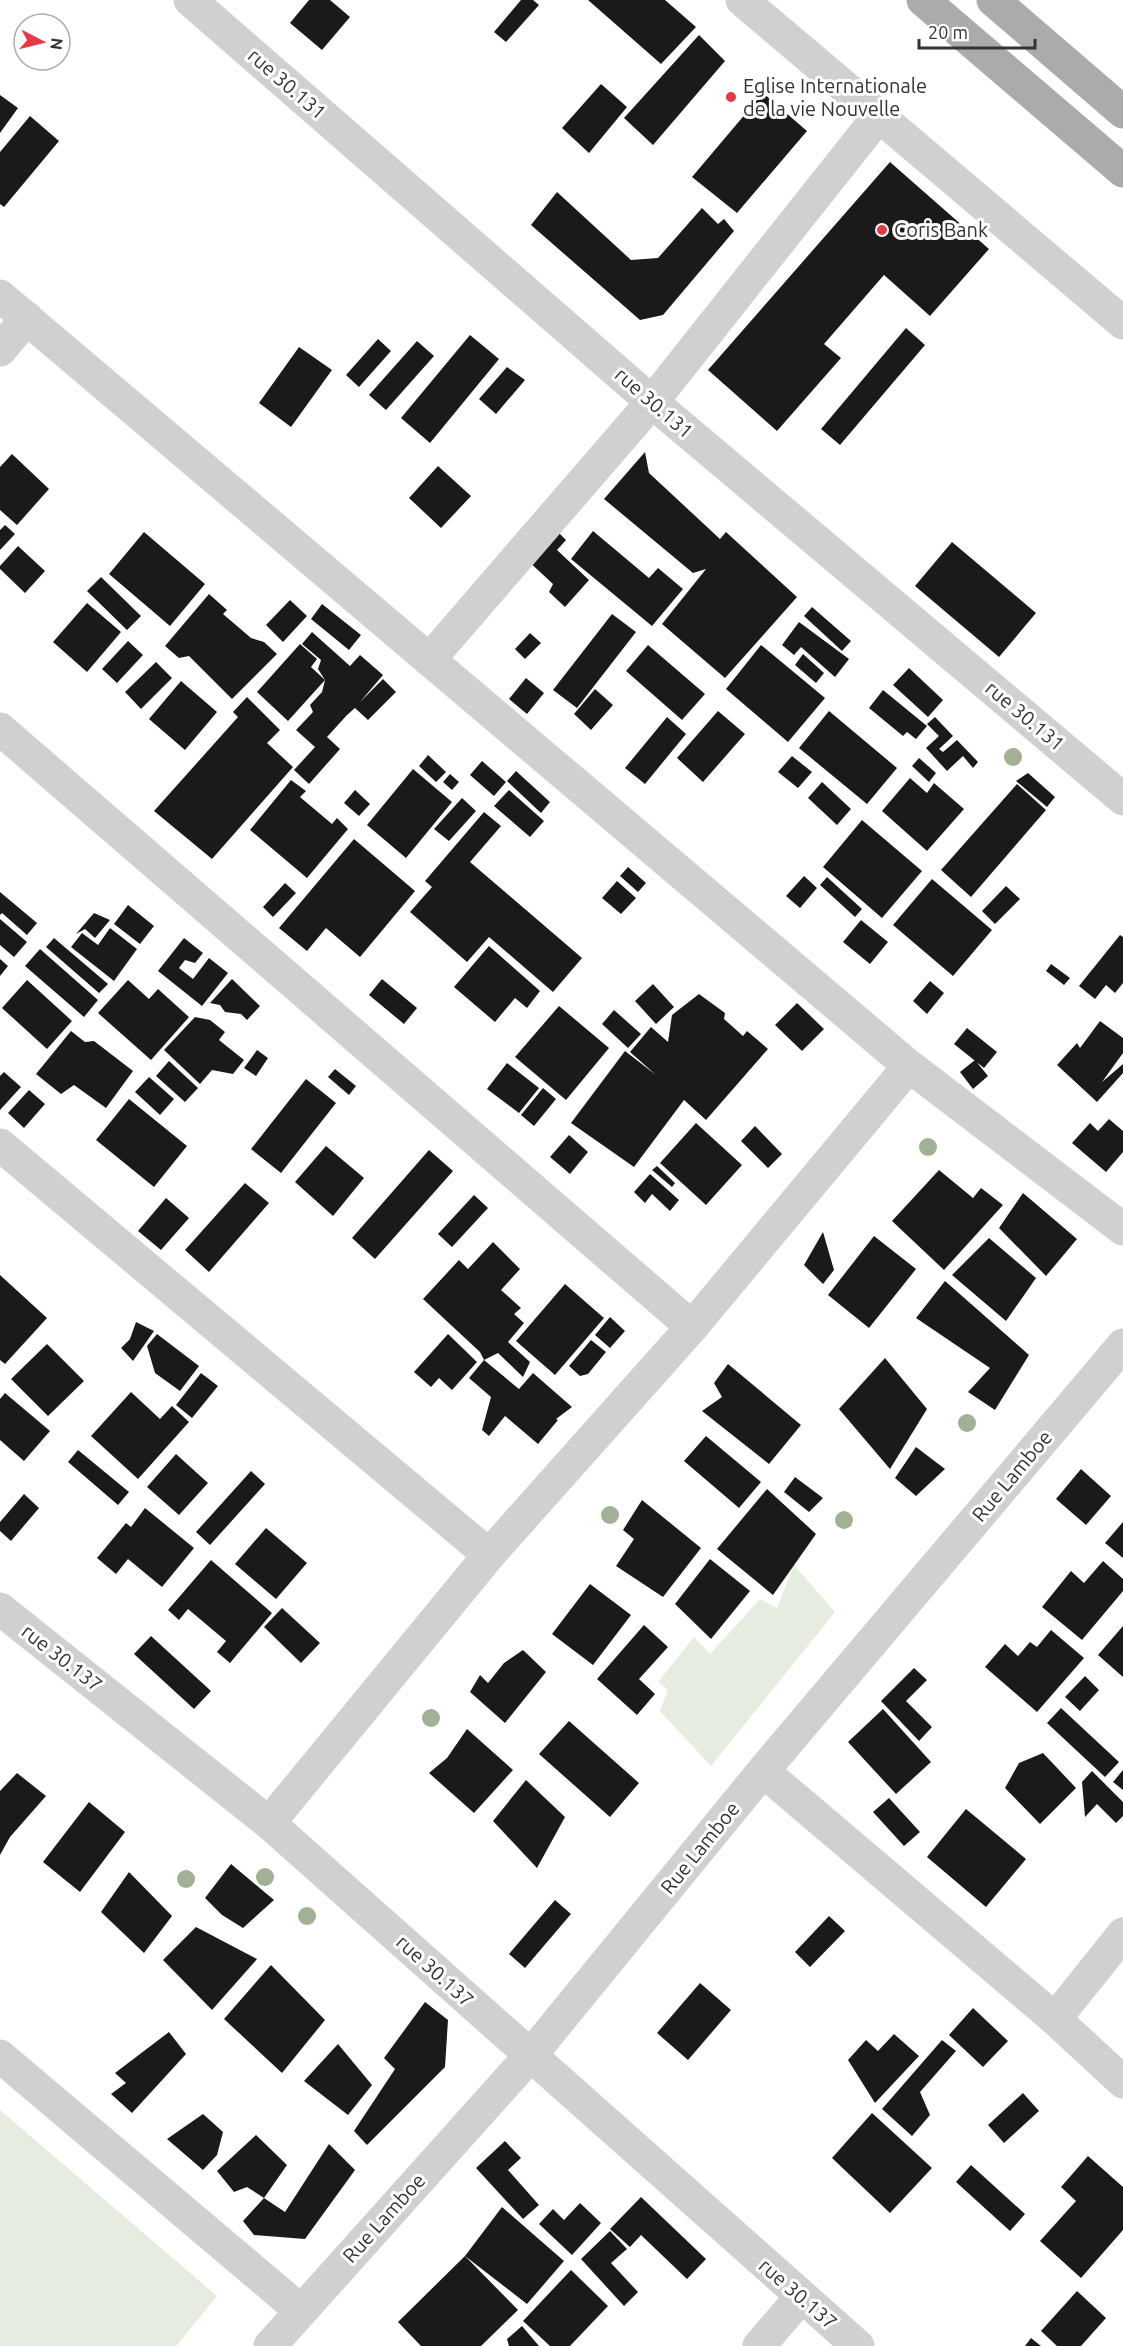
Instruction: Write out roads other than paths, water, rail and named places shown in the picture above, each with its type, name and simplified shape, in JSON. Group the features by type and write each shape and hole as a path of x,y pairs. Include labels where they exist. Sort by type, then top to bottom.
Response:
{"main road":[{"path":"923,0 1123,171"},
{"path":"993,0 1123,112"}],"street":[{"name":"rue 30.131","path":"190,0 652,402 1123,799"},
{"path":"742,0 1123,323"},
{"path":"429,660 652,402 878,117"},
{"path":"0,296 909,1066 1123,1229"},
{"path":"0,350 27,318"},
{"path":"0,729 692,1327"},
{"path":"269,1822 489,1555 692,1327 909,1066"},
{"path":"0,1145 489,1555"},
{"name":"Rue Lamboe","path":"270,2346 530,2056 763,1771 1123,1345"},
{"name":"rue 30.137","path":"0,1609 269,1822 858,2346"},
{"path":"763,1771 1055,2019 1123,2082"},
{"path":"1055,2019 1123,1934"},
{"path":"0,2056 301,2310"},
{"path":"759,2346 801,2297"}],"place":[{"name":"Eglise Internationale de la vie Nouvelle","path":"731,97"},
{"name":"Coris Bank","path":"882,230"}]}
